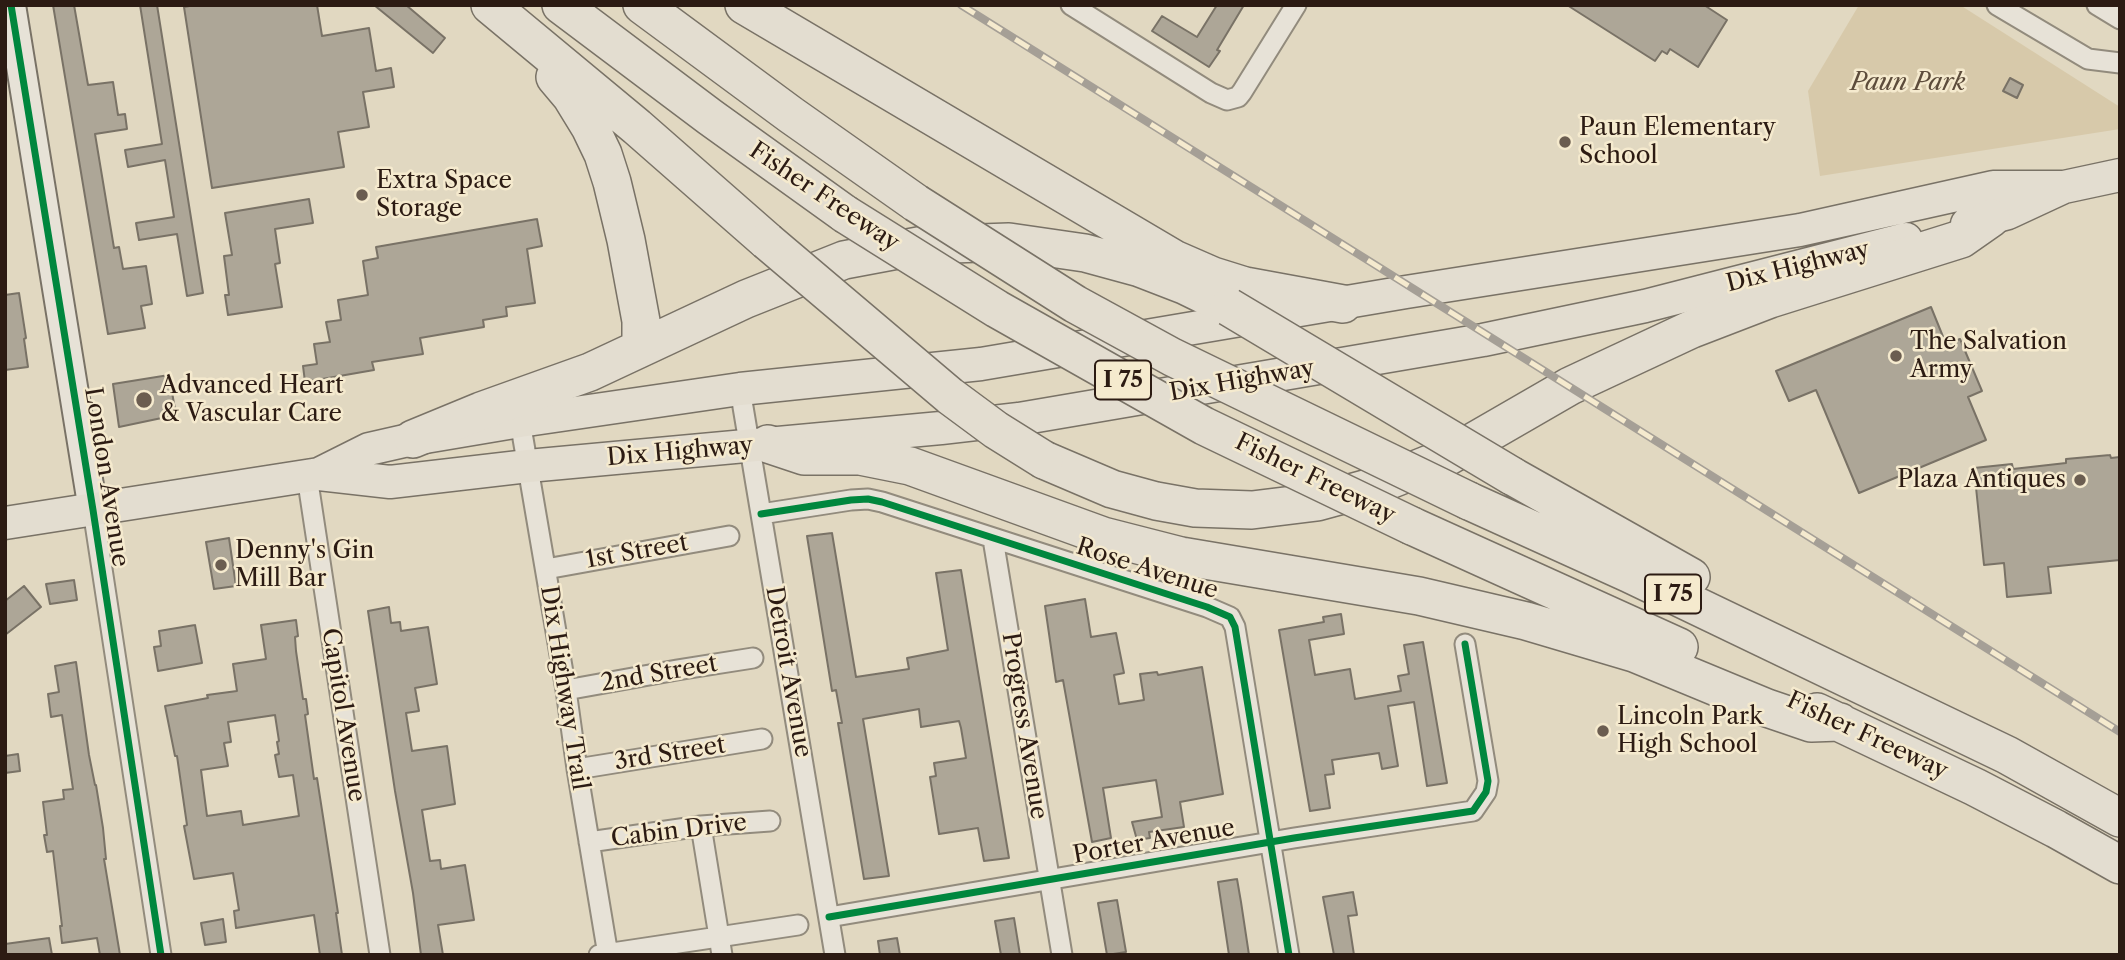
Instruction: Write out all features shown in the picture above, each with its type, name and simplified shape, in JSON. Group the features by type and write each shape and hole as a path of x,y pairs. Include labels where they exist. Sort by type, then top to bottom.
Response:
{"highway":[{"name":"Fisher Freeway","path":"561,5 845,214 997,309 1204,426 1412,526 1840,722 2010,805 2120,864"},
{"name":"Fisher Freeway","path":"642,5 780,108 916,203 1075,304 1172,357 1469,501 1630,573 2007,755 2120,818"},
{"path":"744,5 1174,258 1213,276 1245,286 1343,304"},
{"path":"500,14 637,127 950,396 996,430 1044,460 1112,489 1195,508 1252,510 1317,502 1372,487 1447,457 1594,374 1692,329 1770,299 1961,239 1991,218"},
{"path":"500,14 571,96 603,154 626,240 641,321 641,348"},
{"path":"413,439 481,411 590,372 746,299 844,260 924,245 1009,242 1085,253 1140,268 1229,307 1512,476 1845,662 1875,691"},
{"path":"759,445 804,456 860,456 910,466 1103,536 1181,556 1419,596 1526,621 1634,653 1766,708 1811,723 1840,722"}],"main road":[{"name":"Dix Highway","path":"313,475 369,449 520,421 740,389 981,364 1800,230 1993,187 2064,187 2120,176"},
{"name":"Dix Highway","path":"5,523 313,475 390,482 528,466 1019,419 1483,340 1645,306 1991,218 2064,187"}],"street":[{"name":"London Avenue","path":"11,5 93,510 161,955"},
{"path":"1072,5 1211,93 1227,100 1242,92 1296,5"},
{"path":"1997,5 2088,59 2120,63"},
{"path":"2097,5 2120,19"},
{"name":"Detroit Avenue","path":"740,389 759,445 761,514 835,955"},
{"name":"Dix Highway Trail","path":"520,421 566,690 605,954"},
{"name":"Capitol Avenue","path":"313,475 380,955"},
{"name":"Rose Avenue","path":"761,514 868,499 1207,607 1230,617 1235,627 1289,955"},
{"name":"1st Street","path":"546,569 729,536"},
{"name":"Progress Avenue","path":"993,539 1062,955"},
{"name":"Porter Avenue","path":"829,917 1270,842 1473,811 1486,792 1488,781 1465,644"},
{"name":"2nd Street","path":"566,690 753,658"},
{"name":"3rd Street","path":"577,769 762,739"},
{"name":"Cabin Drive","path":"589,842 701,826 770,821"},
{"path":"701,826 720,945"},
{"path":"605,954 720,945 797,925"}],"green space":[{"name":"Paun Park","path":"1859,5 1960,5 2120,107 2120,129 1820,176 1808,91"}],"building":[{"path":"53,5 74,5 88,85 113,82 118,115 125,114 127,129 95,134 114,248 119,247 123,269 146,266 152,304 141,306 145,328 108,334"},
{"path":"140,5 157,5 203,293 187,296 177,234 139,240 136,223 174,217 165,160 128,167 125,150 162,144"},
{"path":"317,5 322,36 369,28 376,71 391,68 394,87 363,92 369,127 338,132 344,167 212,188 184,7"},
{"path":"374,5 406,5 445,38 433,53"},
{"path":"1217,5 1244,5 1209,67 1152,31 1162,16 1197,37"},
{"path":"1567,5 1704,5 1727,20 1698,67 1670,49 1667,54 1662,51 1655,61"},
{"path":"2010,78 2023,85 2017,98 2003,91"},
{"path":"309,199 313,223 275,229 280,263 275,264 282,307 228,315 225,295 229,295 224,256 232,255 225,213"},
{"path":"537,219 542,246 527,249 535,303 506,307 507,316 483,320 484,327 420,338 423,354 372,362 374,370 305,382 303,366 317,364 314,344 330,342 326,322 341,320 338,300 368,295 363,261 378,258 376,247"},
{"path":"19,293 28,367 5,370 5,295"},
{"path":"1931,307 1946,344 1960,339 1982,391 1968,397 1986,440 1859,493 1816,390 1789,401 1776,371"},
{"name":"Advanced Heart & Vascular Care","path":"169,375 176,415 119,427 113,384"},
{"path":"2110,455 2111,458 2120,457 2120,560 2048,567 2051,593 2007,597 2004,563 1984,565 1974,468 2012,464 2013,469 2066,463 2066,459"},
{"path":"832,533 856,677 909,669 907,658 948,650 936,573 961,570 1009,858 984,861 978,828 939,834 930,777 936,776 934,763 966,758 959,721 921,727 919,709 863,719 889,876 864,879 838,723 842,723 836,690 832,691 807,536"},
{"name":"Denny's Gin Mill Bar","path":"229,538 236,586 214,589 206,542"},
{"path":"74,580 77,600 50,604 46,584"},
{"path":"24,586 41,607 5,635 5,601"},
{"path":"1085,599 1091,637 1116,633 1124,673 1114,675 1119,704 1144,700 1140,674 1157,672 1158,675 1202,667 1223,794 1180,802 1184,827 1149,832 1150,838 1137,840 1132,822 1162,817 1156,780 1103,788 1111,838 1092,842 1063,680 1056,682 1045,606"},
{"path":"389,607 391,623 400,622 401,631 428,627 437,684 415,688 419,711 406,713 412,751 447,746 455,804 422,810 430,861 440,860 441,869 465,865 474,920 438,925 443,955 421,955 395,791 368,611"},
{"path":"1341,614 1344,634 1309,640 1315,675 1350,669 1355,699 1401,691 1398,676 1409,674 1404,645 1423,642 1447,783 1427,786 1414,702 1388,706 1398,766 1382,769 1379,753 1332,760 1334,774 1325,775 1330,808 1310,811 1279,630 1324,622 1323,617"},
{"path":"296,620 296,651 303,699 306,699 308,714 305,715 314,779 317,778 342,955 320,955 314,915 236,928 234,911 239,910 233,873 194,879 184,826 187,825 177,756 165,706 208,698 207,695 237,691 233,664 266,659 261,625","holes":["275,715 279,754 275,755 279,777 293,775 299,816 243,825 241,811 207,816 201,770 228,766 224,743 231,742 228,722"]},
{"path":"195,625 202,663 158,671 154,647 161,646 159,631"},
{"path":"76,662 120,955 100,955 97,938 62,943 53,851 47,852 44,835 47,835 43,802 64,799 63,790 73,789 62,715 51,717 48,694 59,692 55,666"},
{"path":"18,754 20,771 5,773 5,756"},
{"path":"1237,879 1249,955 1229,955 1218,882"},
{"path":"1353,892 1357,915 1348,916 1354,955 1334,955 1323,897"},
{"path":"1117,900 1126,952 1107,955 1098,903"},
{"path":"1014,918 1020,955 1001,955 995,921"},
{"path":"223,919 226,942 205,945 201,923"},
{"path":"49,938 52,955 5,955 5,944"},
{"path":"897,938 900,955 880,955 878,941"}],"railway":[{"path":"961,5 2120,732"}],"cycle path":[{"path":"11,5 93,510 161,955"},
{"path":"761,514 851,500 882,502 1207,607 1230,617 1235,627 1289,955"},
{"path":"829,917 1294,838 1473,811 1486,792 1488,781 1465,644"}],"place":[{"name":"Paun Elementary School","path":"1565,142"},
{"name":"Extra Space Storage","path":"362,195"},
{"name":"The Salvation Army","path":"1896,356"},
{"name":"Advanced Heart & Vascular Care","path":"144,400"},
{"name":"Plaza Antiques","path":"2080,480"},
{"name":"Denny's Gin Mill Bar","path":"221,565"},
{"name":"Lincoln Park High School","path":"1603,731"}]}
